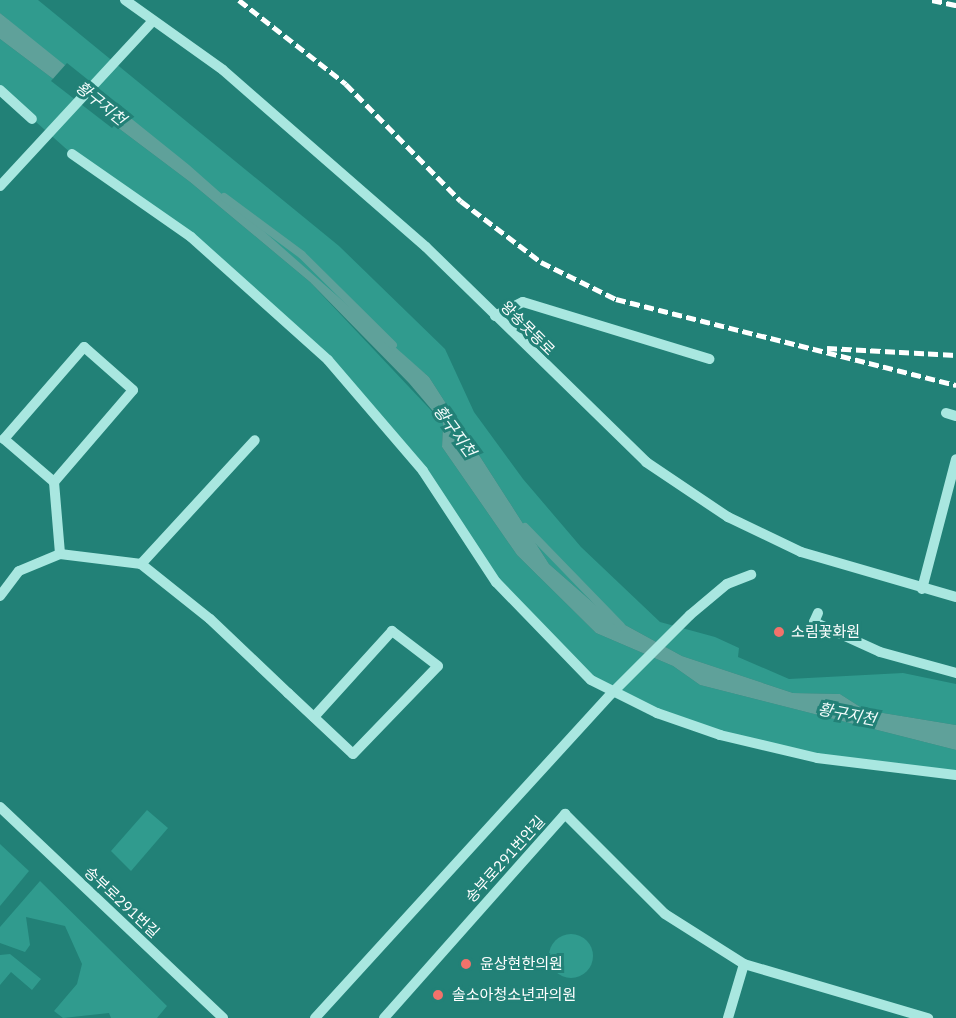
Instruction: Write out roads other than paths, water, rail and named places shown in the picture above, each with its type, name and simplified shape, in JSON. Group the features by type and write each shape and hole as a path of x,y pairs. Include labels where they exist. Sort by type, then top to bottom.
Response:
{"street":[{"name":"왕송못동로","path":"125,0 152,22 223,69 426,247 646,462 728,517 801,552 956,597"},
{"path":"0,186 152,22"},
{"path":"0,90 32,119"},
{"path":"72,154 190,237 328,360 423,471 496,582 568,658 657,713 757,745 956,775"},
{"path":"495,316 523,302 709,359"},
{"path":"54,482 133,390 84,347 4,439 54,482 60,554"},
{"path":"141,564 255,440"},
{"path":"922,589 956,459"},
{"path":"0,596 19,571 60,554 141,564 210,618 314,717 353,754 438,666 392,631 314,717"},
{"path":"315,1018 616,689 690,615 727,584 751,574"},
{"path":"818,613 814,622 880,652 956,673"},
{"name":"송부로291번길","path":"0,807 223,1018"},
{"name":"송부로291번안길","path":"384,1018 565,814 665,914 744,964 894,1013 928,1018"},
{"path":"728,1018 744,964"}],"water":[{"name":"황구지천","path":"0,13 189,165 429,377 549,564 607,615 682,656 793,693 840,694 865,710 956,725 956,750 700,685 673,666 596,633 517,555 442,447 443,423 409,383 310,282 190,182 0,39"}],"waterway":[{"name":"황구지천","path":"224,197 302,255 393,345"},
{"name":"황구지천","path":"525,527 621,626"}],"railway":[{"path":"239,0 346,84 461,201 541,262 616,299 956,385"},
{"path":"932,0 956,5"},
{"path":"827,348 956,355"}],"place":[{"name":"소림꽃화원","path":"779,632"},
{"name":"윤상현한의원","path":"466,964"},
{"name":"솔소아청소년과의원","path":"438,995"}]}
